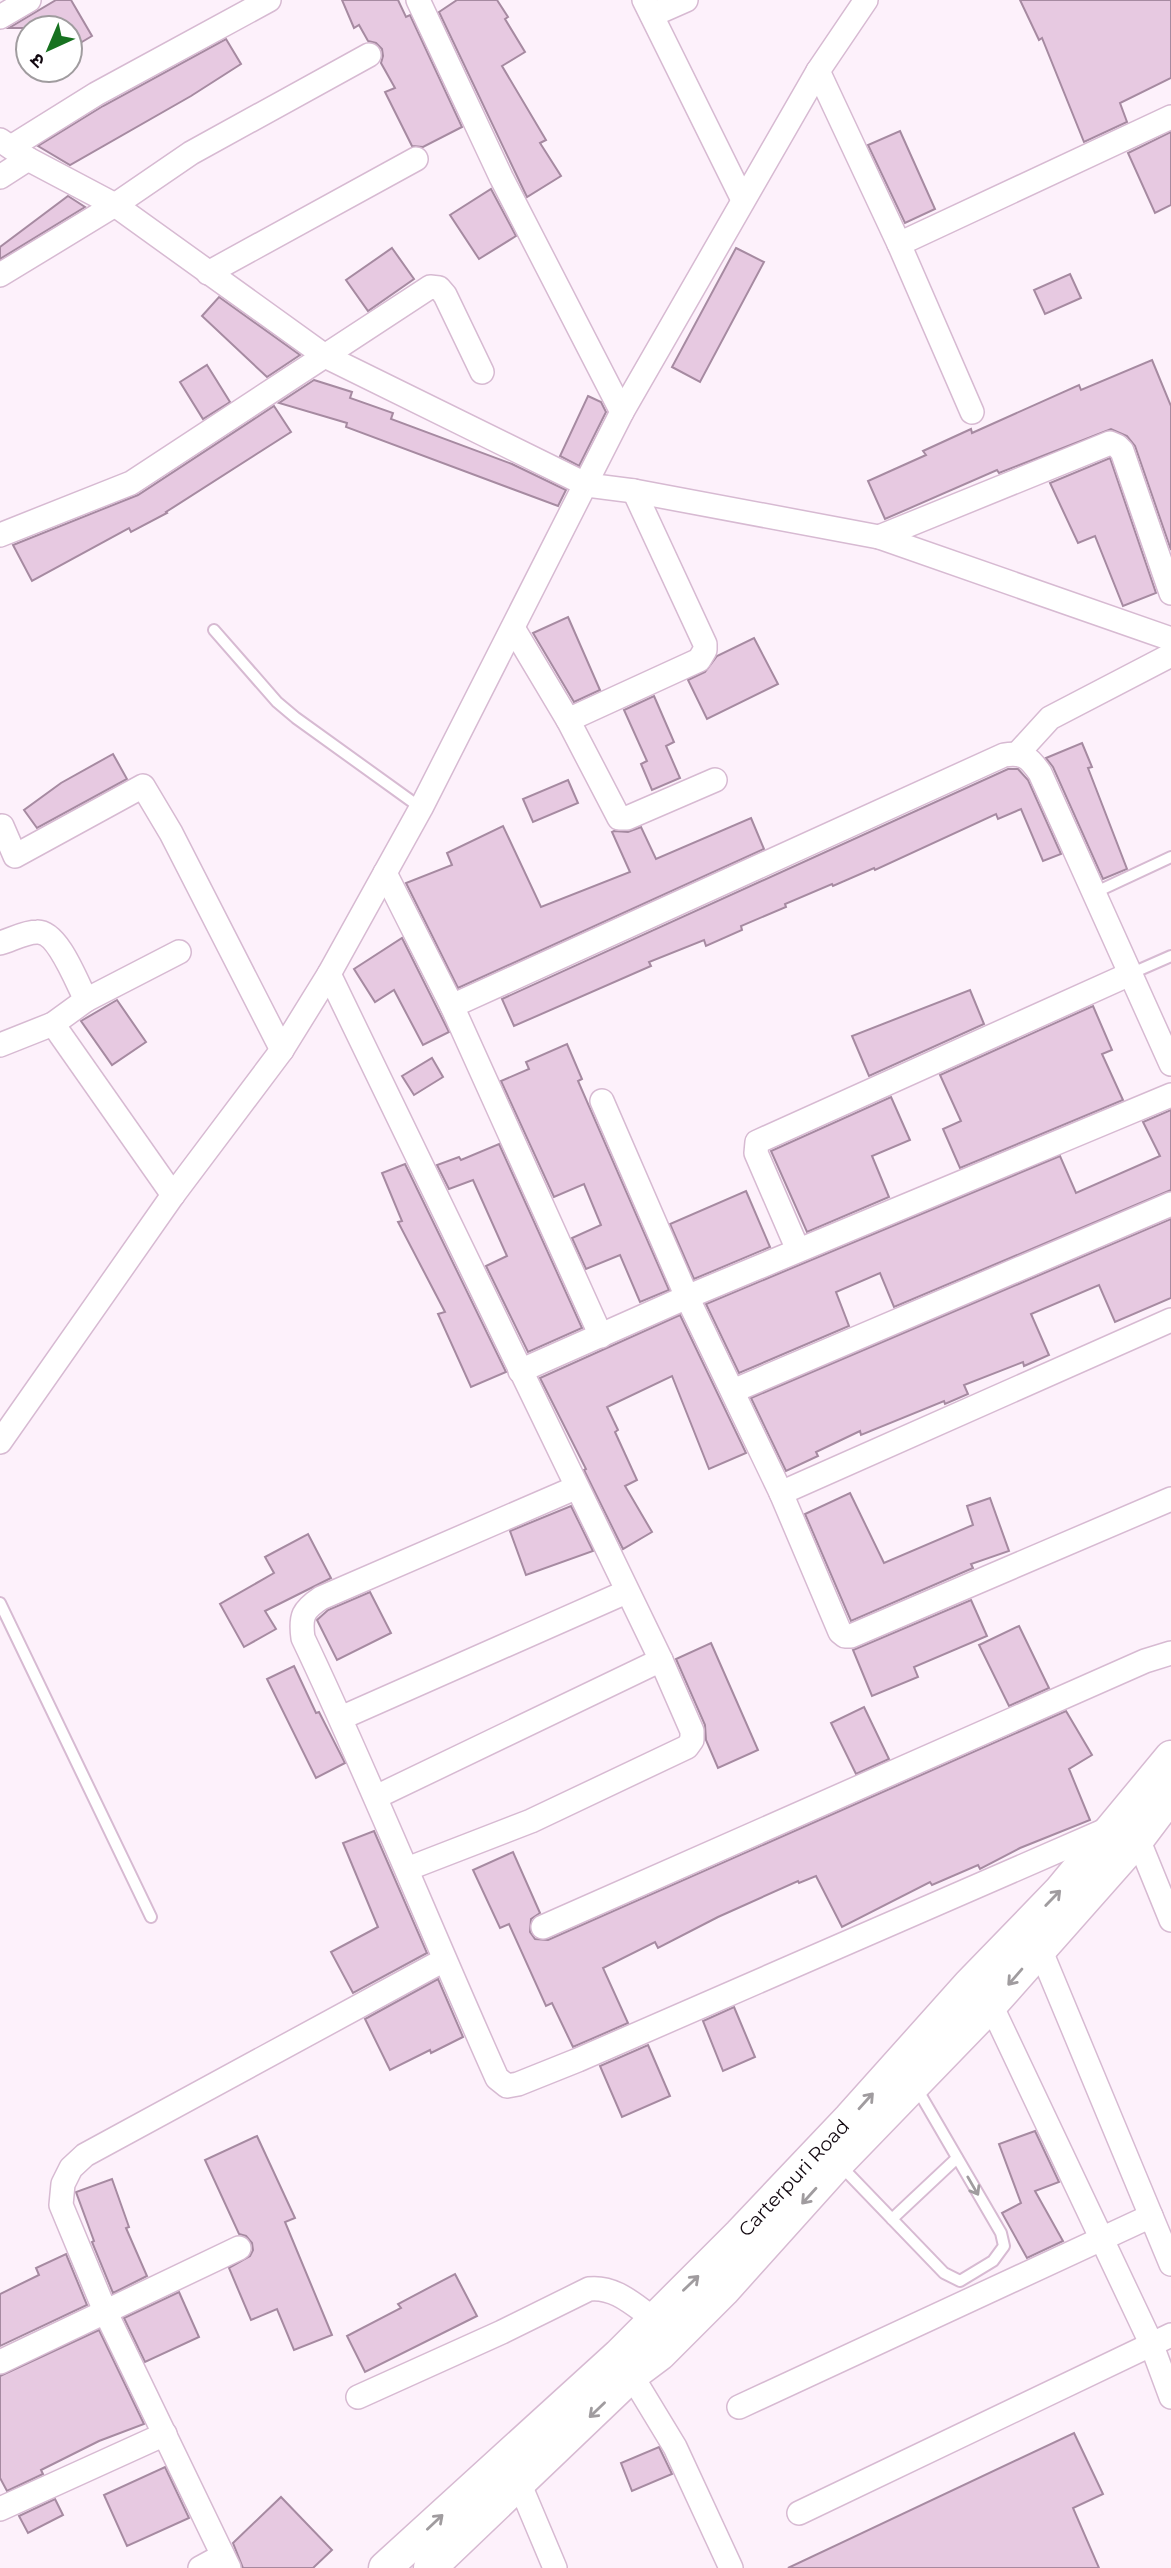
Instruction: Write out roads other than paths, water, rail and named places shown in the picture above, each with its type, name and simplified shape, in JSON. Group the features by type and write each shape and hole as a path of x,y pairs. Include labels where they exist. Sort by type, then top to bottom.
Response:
{"main road":[{"name":"Carterpuri Road","path":"385,2568 509,2474 626,2365 654,2319 1030,1940 1145,1819 1171,1757"},
{"name":"Carterpuri Road","path":"626,2365 660,2354 723,2291 838,2164 990,2005 1030,1940"},
{"name":"Carterpuri Road","path":"430,2568 509,2474"}],"street":[{"path":"0,17 29,0"},
{"path":"0,177 13,149 96,94 269,0"},
{"path":"418,0 501,177 622,412"},
{"path":"686,0 648,7 743,200"},
{"path":"0,1442 173,1195 282,1050 329,974 421,808 622,412 818,71 866,0"},
{"path":"0,275 115,205 191,153 369,55"},
{"path":"818,71 899,244 972,412"},
{"path":"899,244 1171,117"},
{"path":"13,149 115,205 325,356 587,485 634,491 878,537 1171,639"},
{"path":"208,273 416,159"},
{"path":"0,535 131,483 430,287 439,288 445,295 482,372"},
{"path":"878,537 1110,443 1122,451 1171,593"},
{"path":"568,720 699,660 705,650 705,644 634,491"},
{"path":"513,628 568,720 619,818 627,818 715,780"},
{"path":"1018,753 1050,718 1171,655"},
{"path":"452,1006 991,760 1018,753 1030,758 1040,773 1171,1064"},
{"path":"0,827 2,826 15,856 143,786 171,833 282,1050"},
{"path":"386,873 452,1006 601,1336"},
{"path":"0,943 36,932 47,933 55,941 86,1000"},
{"path":"0,1045 53,1024 86,1000 179,952"},
{"path":"329,974 575,1488 661,1661 692,1731 692,1740 687,1747 531,1821 407,1869"},
{"path":"799,1250 756,1153 757,1142 1130,974"},
{"path":"53,1024 173,1195"},
{"path":"520,1371 687,1297 1171,1095"},
{"path":"602,1101 687,1297 781,1493 840,1632 845,1636 851,1636 1171,1499"},
{"path":"733,1391 1171,1204"},
{"path":"781,1493 1171,1320"},
{"path":"575,1488 321,1598 306,1608 301,1625 303,1638 376,1797 444,1961 497,2078 507,2085 518,2084 1145,1819 1171,1920"},
{"path":"341,1718 626,1592"},
{"path":"543,1927 1133,1667 1171,1653"},
{"path":"376,1797 661,1661"},
{"path":"1030,1940 1171,2264"},
{"path":"200,2568 226,2562 105,2311 61,2205 62,2184 71,2168 85,2155 444,1961"},
{"path":"990,2005 1101,2238 1161,2339 1171,2397"},
{"path":"740,2407 1151,2216"},
{"path":"0,2362 239,2248"},
{"path":"358,2397 502,2332 589,2289 603,2287 616,2293 654,2319"},
{"path":"799,2512 1161,2339"},
{"path":"626,2365 675,2448 731,2568"},
{"path":"0,2509 165,2434"},
{"path":"509,2474 555,2568"}],"lane":[{"path":"214,630 277,702 421,808"},
{"path":"1094,893 1171,856"},
{"path":"1130,974 1171,956"},
{"path":"0,1603 150,1917"},
{"path":"838,2164 944,2273 960,2281 993,2261 1004,2246 1001,2233 915,2084"},
{"path":"892,2219 957,2158"}]}
